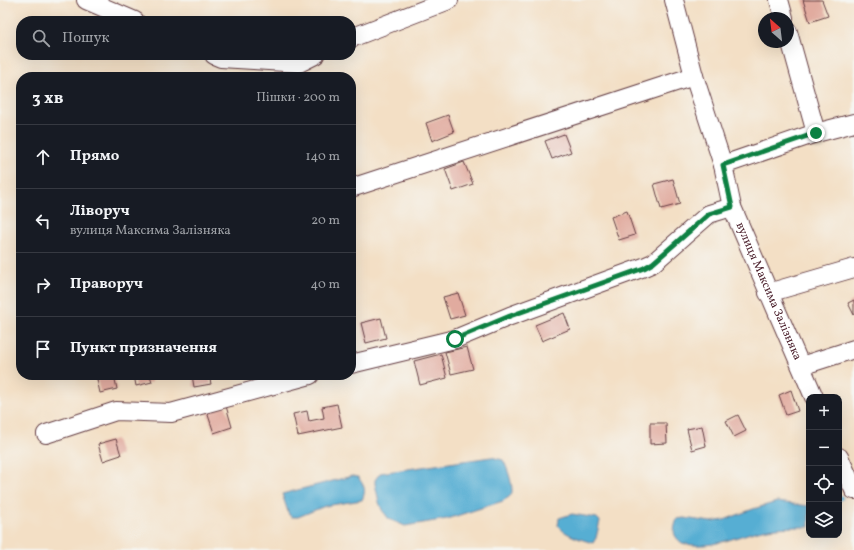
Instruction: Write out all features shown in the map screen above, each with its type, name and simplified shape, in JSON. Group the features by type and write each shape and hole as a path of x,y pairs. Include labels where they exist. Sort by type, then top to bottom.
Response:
{"street":[{"path":"86,0 123,16"},
{"path":"356,36 449,0"},
{"name":"вулиця Максима Залізняка","path":"674,0 694,76 723,165 732,207 768,294 813,394"},
{"path":"779,0 782,12"},
{"path":"792,48 816,133"},
{"path":"252,60 299,63 305,60"},
{"path":"356,186 694,76"},
{"path":"723,165 816,133 854,123"},
{"path":"356,363 455,339 510,316 644,268 653,263 709,214 732,207"},
{"path":"768,294 854,268"},
{"path":"801,366 854,349"},
{"path":"46,434 116,411 171,413 292,380"},
{"path":"842,464 854,490"}],"water":[{"path":"491,457 503,460 510,478 512,492 510,496 503,501 447,519 405,526 389,519 382,510 375,484 375,480 380,473"},
{"path":"352,476 358,477 363,485 365,490 362,500 325,506 298,517 292,517 289,515 282,494"},
{"path":"777,502 806,506 806,527 767,529 718,543 700,545 682,543 676,538 674,532 677,519 684,518 711,522 724,520"},
{"path":"572,514 597,518 600,521 596,538 593,543 570,535 558,526 559,518"}],"building":[{"path":"803,0 822,0 828,16 810,22"},
{"path":"448,115 454,132 432,141 426,123"},
{"path":"564,134 571,152 552,159 545,141"},
{"path":"464,162 473,184 453,191 445,169"},
{"path":"673,179 680,204 661,209 654,184"},
{"path":"627,211 635,235 619,240 611,217"},
{"path":"458,293 465,315 450,319 443,297"},
{"path":"854,300 854,315 848,303"},
{"path":"564,313 570,329 542,341 535,325"},
{"path":"381,318 386,338 366,343 361,323"},
{"path":"467,347 473,369 451,374 445,352"},
{"path":"441,354 447,378 420,385 414,361"},
{"path":"97,380 115,380 117,389 100,393"},
{"path":"135,380 151,380 152,382 136,386"},
{"path":"193,380 210,380 211,384 194,387"},
{"path":"791,390 798,411 786,415 779,395"},
{"path":"337,404 342,427 298,436 293,414 307,411 309,421 324,418 322,407"},
{"path":"226,406 232,427 214,433 207,412"},
{"path":"738,415 746,431 734,437 726,421"},
{"path":"650,423 666,423 667,443 650,444"},
{"path":"702,426 706,446 692,450 687,429"},
{"path":"116,439 121,455 103,461 98,444"}],"route":[{"path":"455,339 510,316 644,268 653,263 709,214 732,207 728,182 723,165 816,133"}]}
